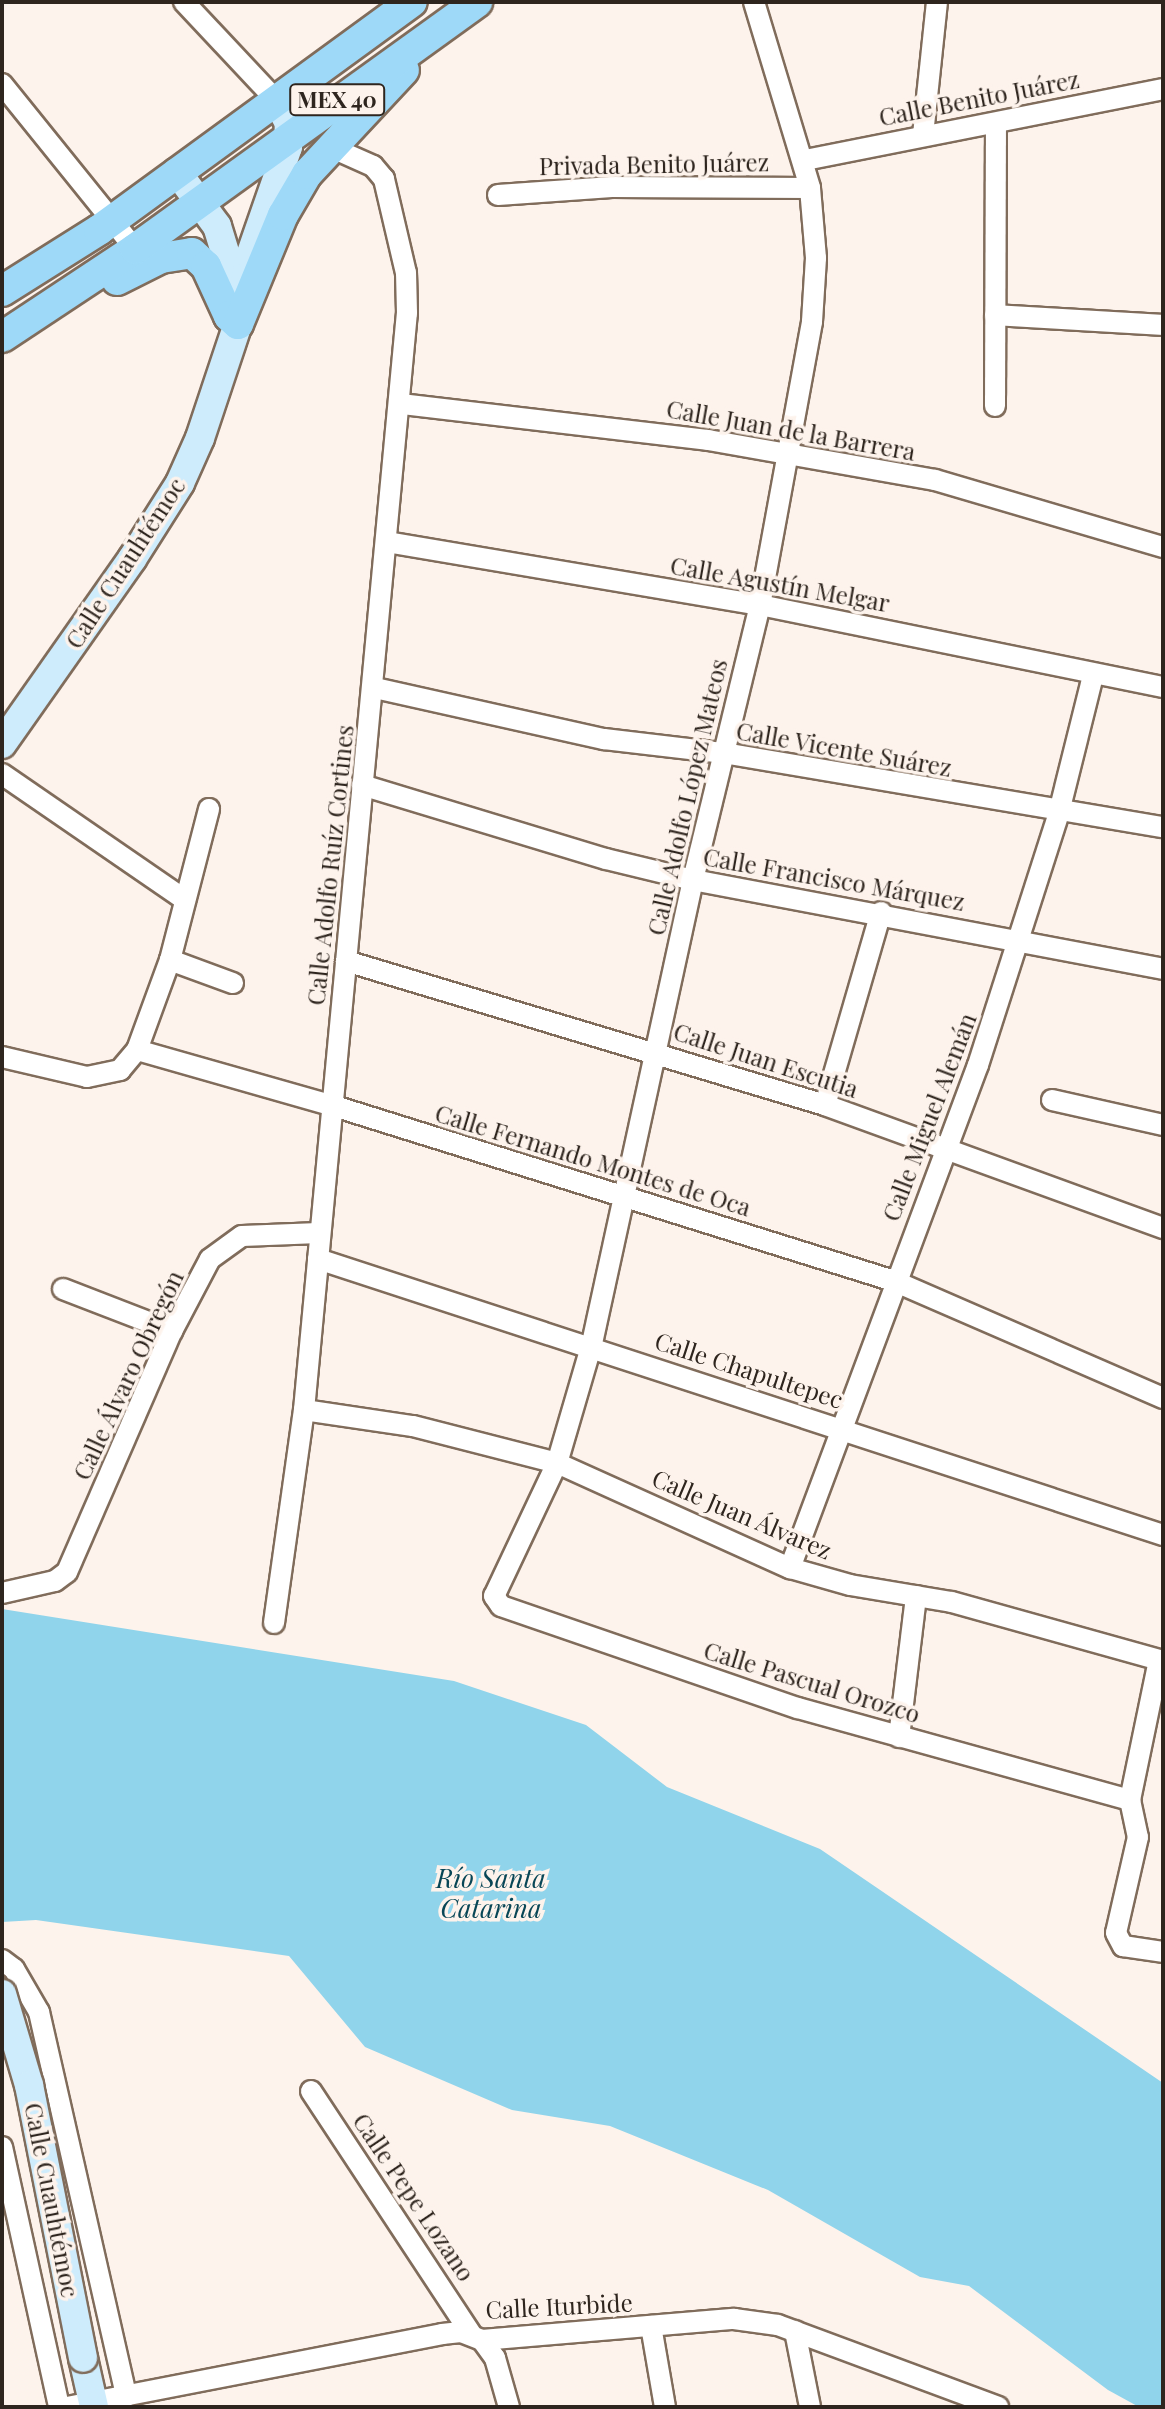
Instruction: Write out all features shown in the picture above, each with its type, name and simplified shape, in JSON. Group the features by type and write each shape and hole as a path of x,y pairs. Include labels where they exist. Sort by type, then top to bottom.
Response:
{"main road":[{"name":"MEX 40","path":"2,291 111,220 412,2"},
{"name":"MEX 40","path":"2,337 135,249 290,133 477,2"},
{"path":"72,292 112,283 169,256 192,253 206,266 229,316 238,324 283,215 328,146 401,74 420,43"}],"street":[{"path":"184,2 287,113 290,133"},
{"name":"Calle Adolfo López Mateos","path":"495,1591 557,1463 591,1347 693,880 760,605 812,322 816,258 805,160 754,2"},
{"path":"923,135 937,2"},
{"path":"2,84 135,249"},
{"name":"Calle Benito Juárez","path":"805,160 1163,89"},
{"path":"995,406 996,123"},
{"name":"Calle Cuauhtémoc","path":"2,744 180,483 238,324 250,256 290,133"},
{"name":"Calle Adolfo Ruíz Cortines","path":"274,1623 304,1410 362,785 375,688 402,404 406,273 388,189 373,166 328,146"},
{"path":"177,172 217,226 231,259 238,324"},
{"name":"Privada Benito Juárez","path":"498,195 612,187 810,188"},
{"path":"995,315 1163,325"},
{"name":"Calle Juan de la Barrera","path":"402,404 524,415 935,480 1163,547"},
{"name":"Calle Agustín Melgar","path":"387,542 760,605 1093,676 1163,687"},
{"name":"Calle Miguel Alemán","path":"790,1568 845,1427 894,1281 947,1149 1021,941 1059,812 1093,676"},
{"name":"Calle Vicente Suárez","path":"375,688 591,737 724,753 1059,812 1163,827"},
{"path":"2,774 185,900"},
{"name":"Calle Francisco Márquez","path":"362,785 606,859 693,880 881,912 1163,969"},
{"path":"2,1057 87,1077 120,1070 137,1050 170,960 209,809"},
{"path":"825,1105 881,912"},
{"path":"170,960 233,983"},
{"name":"Calle Juan Escutia","path":"346,961 825,1105 1163,1228"},
{"name":"Calle Fernando Montes de Oca","path":"137,1050 334,1106 894,1281 1163,1398"},
{"path":"1052,1100 1163,1125"},
{"name":"Calle Álvaro Obregón","path":"2,1593 65,1576 172,1331 221,1247 253,1233 319,1233"},
{"name":"Calle Chapultepec","path":"318,1259 845,1427 1052,1502 1163,1535"},
{"path":"63,1289 172,1331"},
{"name":"Calle Juan Álvarez","path":"304,1410 413,1426 557,1463 790,1568 916,1596 1161,1660"},
{"name":"Calle Pascual Orozco","path":"495,1591 501,1606 798,1708 1130,1800"},
{"path":"899,1737 916,1596"},
{"path":"1161,1660 1130,1800 1138,1837 1117,1926 1123,1946 1163,1952"},
{"path":"2,1960 14,1969 39,2012 126,2396"},
{"name":"Calle Cuauhtémoc","path":"2,1994 32,2099 83,2358 85,2405"},
{"path":"2,2020 39,2012"},
{"name":"Calle Pepe Lozano","path":"311,2091 476,2337 495,2358 509,2407"},
{"path":"2,2147 59,2407"},
{"name":"Calle Iturbide","path":"85,2405 442,2334 476,2337 734,2319 795,2331 960,2398 998,2407"},
{"path":"651,2326 665,2407"},
{"path":"795,2331 810,2407"}],"water":[{"name":"Río Santa Catarina","path":"2,1609 454,1681 586,1725 667,1787 820,1849 1163,2083 1163,2407 1139,2407 1108,2390 969,2286 920,2277 768,2190 610,2126 512,2110 365,2047 289,1956 36,1920 2,1922"}]}
